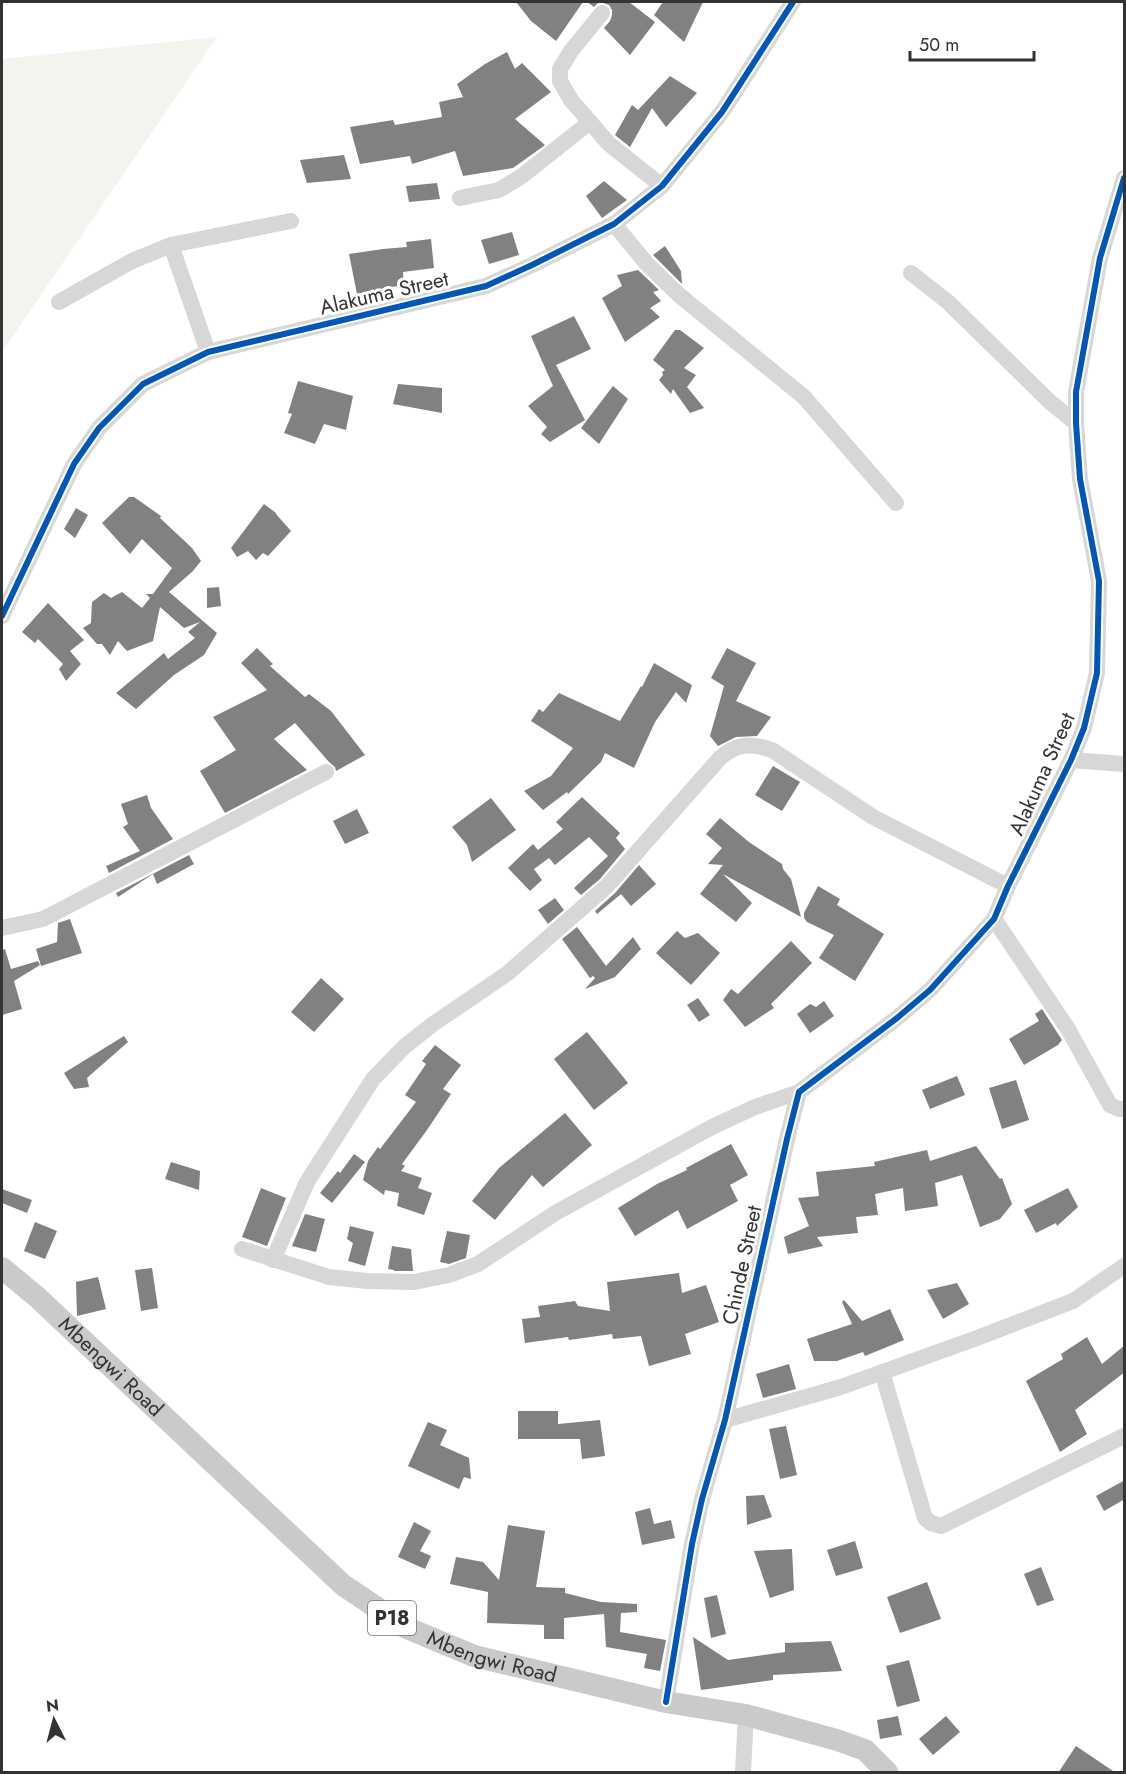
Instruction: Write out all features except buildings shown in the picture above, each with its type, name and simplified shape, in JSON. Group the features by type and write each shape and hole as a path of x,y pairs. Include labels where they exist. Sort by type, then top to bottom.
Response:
{"main road":[{"name":"Mbengwi Road","path":"2,1268 37,1297 343,1585 407,1628 474,1656 666,1702 746,1715 837,1740 865,1750 887,1773"}],"street":[{"name":"Alakuma Street","path":"2,616 74,464 99,428 143,384 208,352 486,286 614,224 662,186 722,112 793,2"},
{"path":"602,13 560,69 560,81 571,100 609,144 662,186"},
{"path":"460,198 499,190 522,176 590,122"},
{"name":"Alakuma Street","path":"994,918 1071,760 1084,728 1097,673 1099,581 1080,479 1076,393 1100,258 1125,178"},
{"path":"59,302 132,261 171,245 291,222"},
{"path":"614,224 647,264 679,295 804,397 896,503"},
{"path":"171,245 208,352"},
{"path":"911,273 948,302 1050,402 1076,423"},
{"path":"273,1260 307,1182 373,1079 404,1047 433,1024 508,973 607,886 729,749 758,745 772,750 873,817 1008,886"},
{"path":"1071,760 1125,764"},
{"path":"2,928 43,919 326,772"},
{"path":"242,1249 329,1277 367,1281 414,1282 449,1275 478,1264 556,1212 712,1127 755,1107 799,1092 897,1018 930,990 994,918 1068,1029 1110,1105 1125,1109"},
{"name":"Chinde Street","path":"666,1702 692,1544 702,1499 725,1420 799,1092"},
{"path":"725,1420 841,1386 977,1338 1073,1301 1125,1266"},
{"path":"882,1372 925,1518 941,1526 1125,1436"},
{"path":"743,1773 746,1715"}],"shaded area":[{"path":"217,37 2,352 2,59"}],"cycle path":[{"path":"2,616 74,464 99,428 143,384 208,352 486,286 614,224 662,186 722,112 793,2"},
{"path":"666,1702 692,1544 702,1499 725,1420 799,1092 897,1018 930,990 994,919 1071,760 1084,728 1097,673 1099,581 1080,479 1076,392 1100,258 1124,178"}]}
